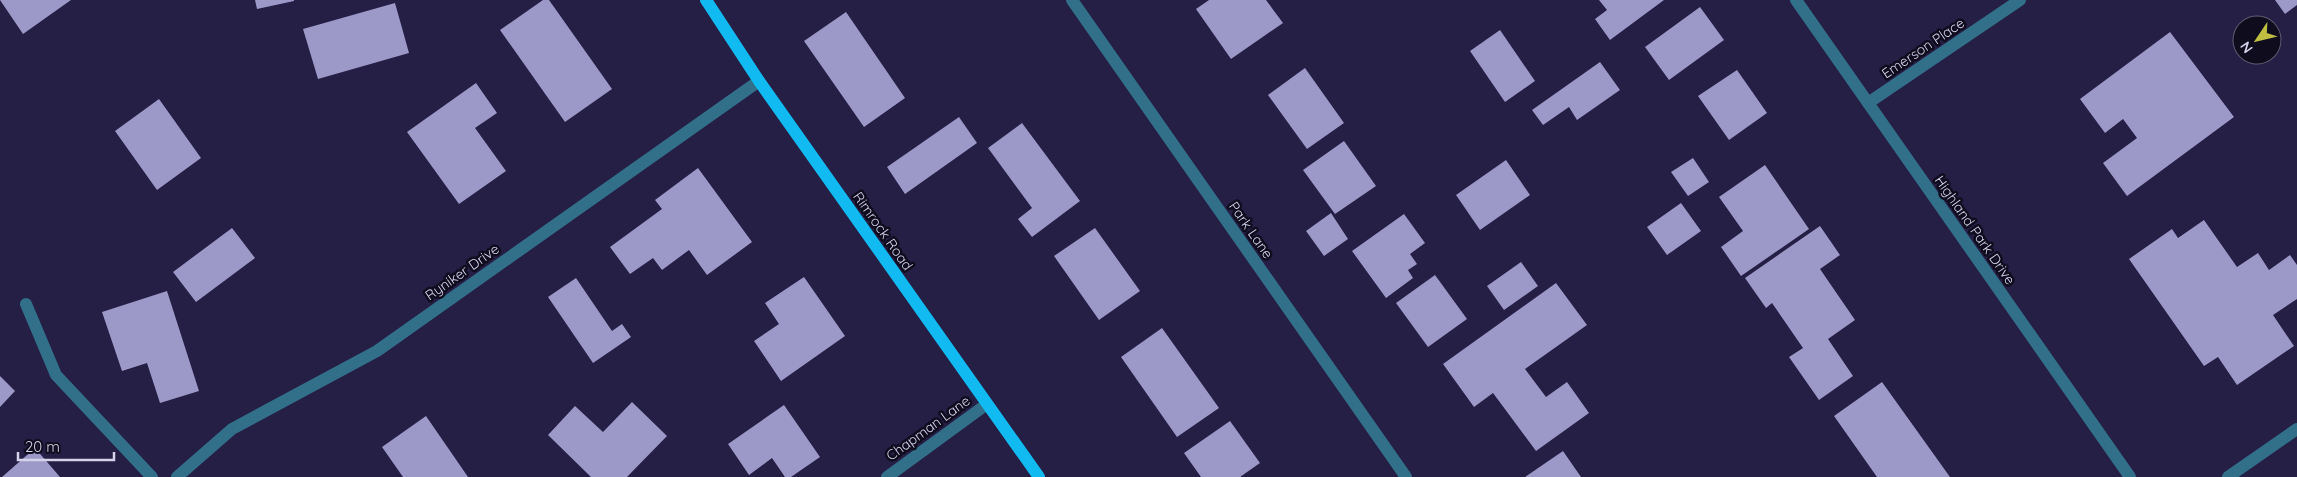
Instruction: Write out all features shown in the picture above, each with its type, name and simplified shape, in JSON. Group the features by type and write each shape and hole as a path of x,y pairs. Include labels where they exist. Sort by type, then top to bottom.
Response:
{"main road":[{"name":"Rimrock Road","path":"706,0 760,81 1039,477"}],"street":[{"name":"Park Lane","path":"1072,0 1406,477"},
{"name":"Highland Park Drive","path":"1796,0 2130,477"},
{"name":"Emerson Place","path":"1868,103 2020,0"},
{"name":"Ryniker Drive","path":"177,477 232,429 377,351 760,81"},
{"path":"26,304 56,375 152,477"},
{"name":"Chapman Lane","path":"887,477 987,404"},
{"path":"2228,477 2297,429"}],"building":[{"path":"0,0 71,0 23,34"},
{"path":"255,0 294,0 294,1 257,9"},
{"path":"543,0 549,0 612,89 565,122 500,30"},
{"path":"1209,0 1266,0 1283,23 1231,59 1196,9"},
{"path":"1599,0 1664,0 1610,40 1595,19 1607,10"},
{"path":"2275,0 2297,0 2297,5 2285,14"},
{"path":"395,3 409,53 318,79 303,29"},
{"path":"1700,7 1724,40 1669,80 1645,47"},
{"path":"846,12 905,98 864,127 804,41"},
{"path":"1500,30 1535,81 1505,102 1470,51"},
{"path":"2170,32 2234,117 2127,196 2103,163 2137,138 2123,119 2105,133 2080,99"},
{"path":"1600,62 1620,90 1577,120 1569,107 1543,125 1532,110"},
{"path":"1305,68 1344,123 1307,149 1268,95"},
{"path":"1737,70 1767,113 1729,140 1698,96"},
{"path":"476,83 497,113 475,128 506,171 459,204 407,132"},
{"path":"159,99 201,158 157,190 115,131"},
{"path":"959,117 977,143 905,194 887,167"},
{"path":"1022,123 1080,201 1032,237 1018,219 1032,208 988,148"},
{"path":"1344,141 1376,186 1335,214 1303,170"},
{"path":"1693,158 1709,182 1688,196 1671,172"},
{"path":"1506,160 1530,195 1480,230 1456,195"},
{"path":"1765,165 1809,229 1741,276 1721,247 1743,231 1719,197"},
{"path":"698,168 752,242 707,275 689,250 662,270 653,258 630,274 610,247 662,209 655,200"},
{"path":"1681,203 1701,231 1667,255 1647,227"},
{"path":"1331,213 1348,239 1324,256 1306,231"},
{"path":"1404,214 1425,243 1410,254 1417,264 1408,270 1413,278 1386,298 1352,251"},
{"path":"2204,220 2237,267 2258,253 2269,270 2290,255 2297,265 2297,299 2273,315 2294,346 2237,385 2218,357 2204,366 2129,259 2172,229 2178,238"},
{"path":"1820,226 1840,255 1820,269 1855,320 1828,339 1853,376 1819,400 1789,357 1803,348 1772,303 1766,308 1745,278"},
{"path":"232,228 255,258 196,302 173,272"},
{"path":"1095,228 1140,291 1099,320 1054,256"},
{"path":"1521,262 1538,286 1504,310 1487,286"},
{"path":"1435,275 1467,319 1428,347 1396,303"},
{"path":"804,277 845,336 781,381 754,341 779,324 765,303"},
{"path":"576,278 612,331 622,324 631,337 593,363 548,297"},
{"path":"1556,283 1587,325 1525,369 1546,397 1567,382 1589,413 1536,451 1493,393 1474,407 1443,364"},
{"path":"167,291 199,391 160,403 147,363 122,371 102,312"},
{"path":"1162,328 1219,408 1177,437 1121,357"},
{"path":"0,376 15,391 0,407"},
{"path":"1882,382 1950,477 1877,477 1834,416"},
{"path":"632,402 667,436 627,477 591,477 548,435 575,406 603,432"},
{"path":"784,405 820,457 791,477 785,477 772,458 749,475 728,444"},
{"path":"426,416 468,477 403,477 382,447"},
{"path":"1230,421 1260,463 1240,477 1201,477 1184,453"},
{"path":"35,448 60,477 2,477"},
{"path":"1563,451 1581,477 1525,477"}]}
